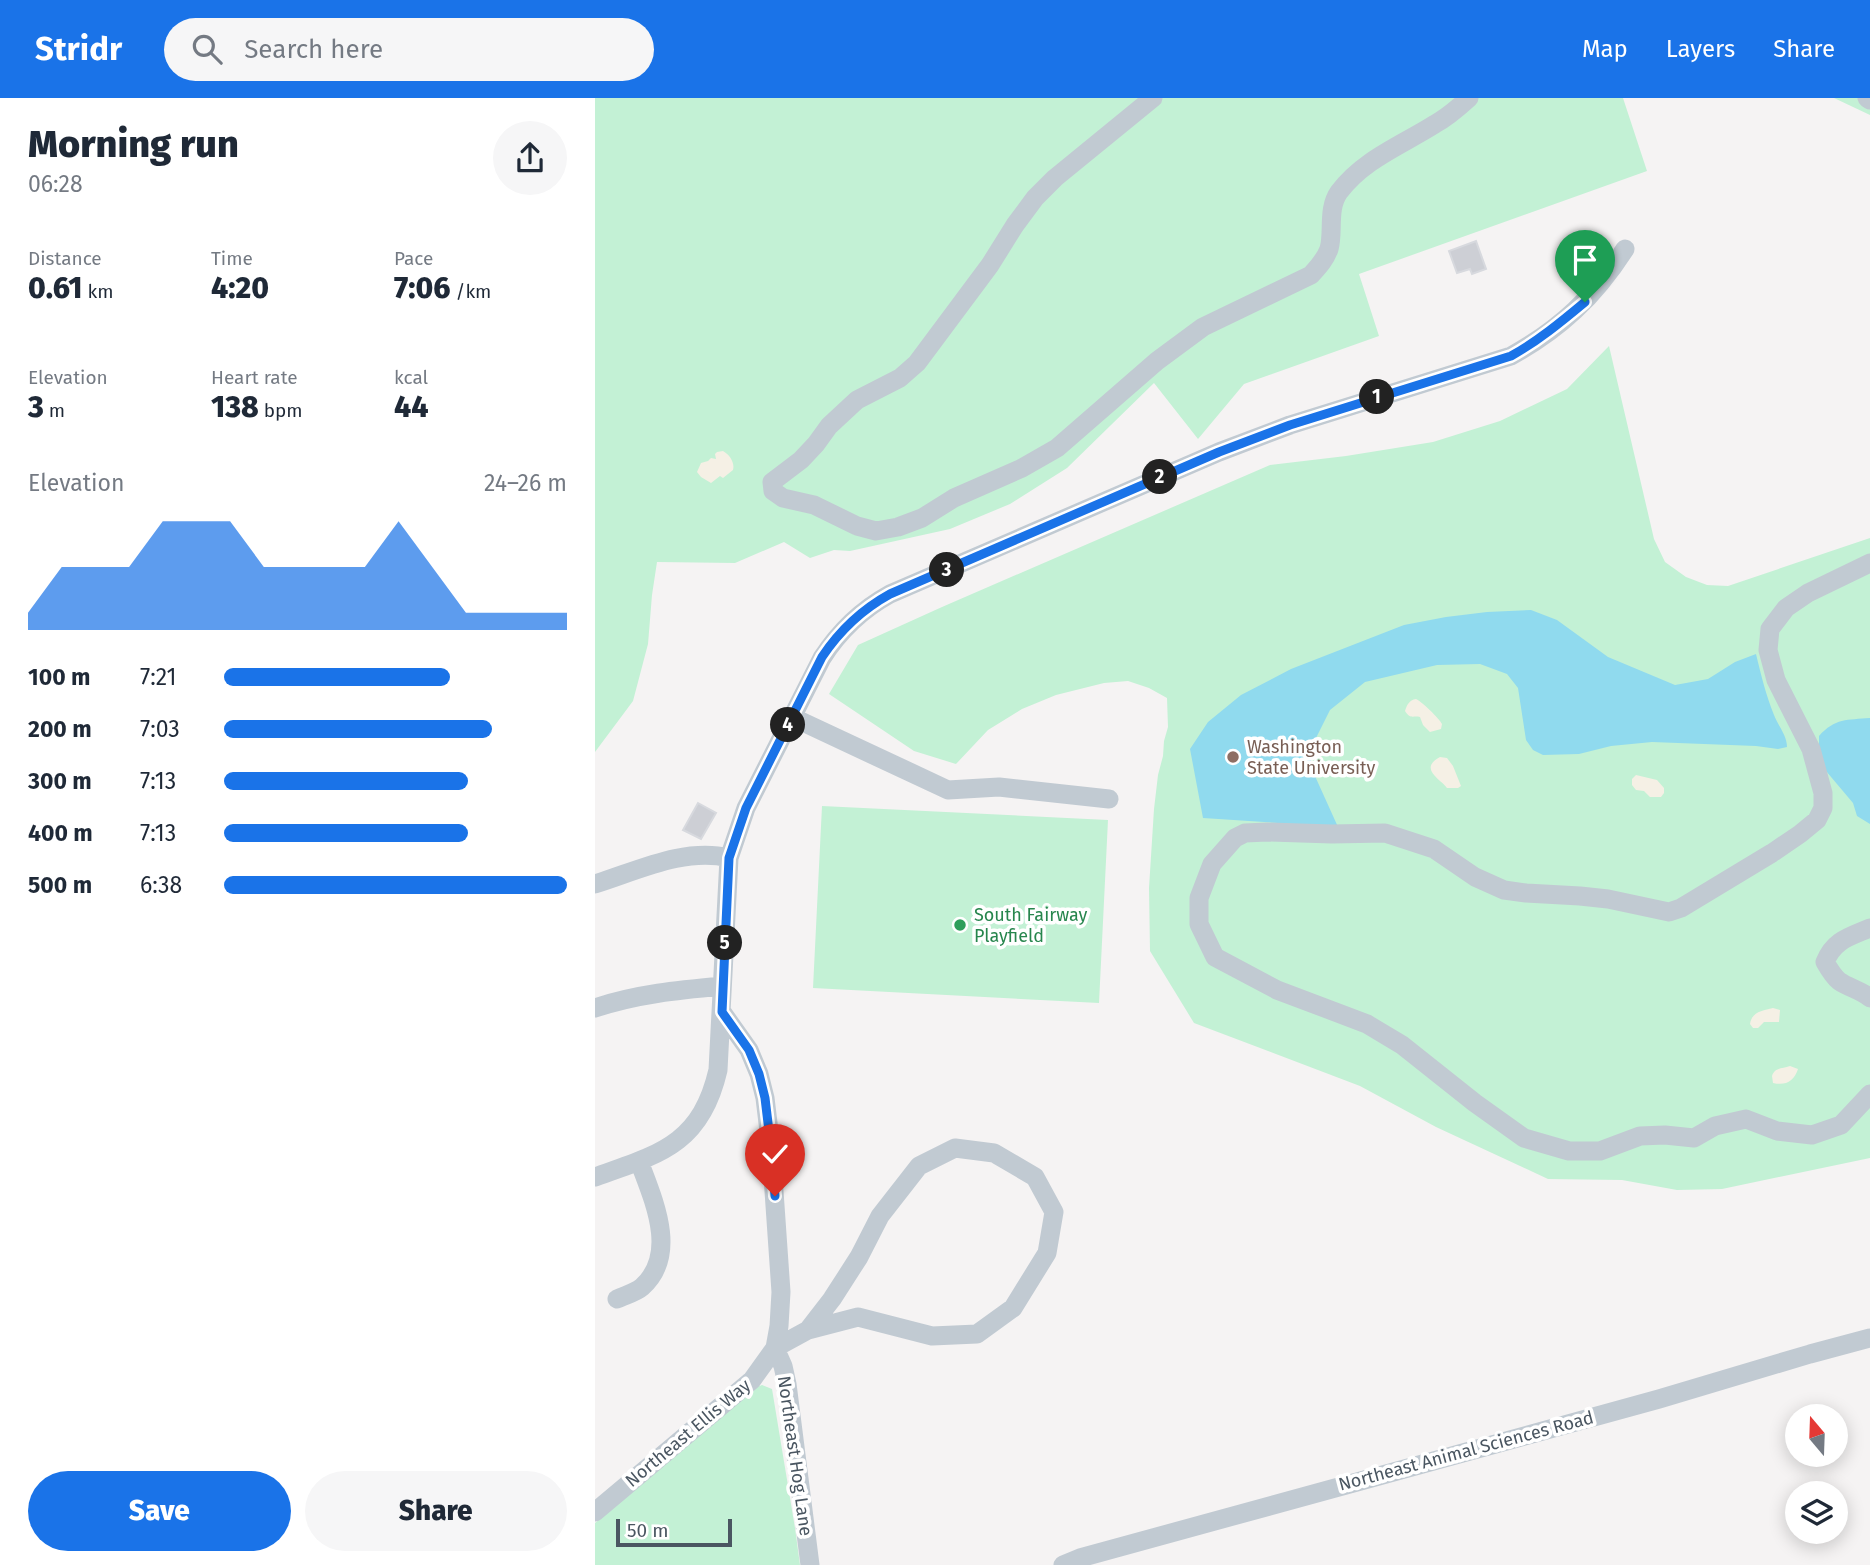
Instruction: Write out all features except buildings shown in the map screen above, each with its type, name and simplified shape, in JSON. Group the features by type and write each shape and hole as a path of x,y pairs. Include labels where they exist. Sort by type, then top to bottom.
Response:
{"street":[{"path":"1153,98 1055,178 1035,198 917,363 900,377 857,400 829,426 801,460 772,482 773,491 783,498 814,505 857,526 876,531 898,527 922,518 954,498 1022,468 1057,448 1129,385 1203,327 1311,275 1330,247 1332,210 1337,195 1349,180 1382,154 1453,113 1469,98"},
{"path":"595,1177 666,1150 683,1138 703,1114 719,1070 729,858 746,808 822,657 834,639 862,612 890,594 1219,452 1302,420 1511,356 1557,327 1585,302 1625,250"},
{"path":"1870,563 1808,593 1786,608 1770,629 1768,650 1776,680 1811,749 1823,793 1823,808 1817,820 1772,853 1681,908 1669,912 1580,895 1504,890 1475,877 1434,849 1385,833 1245,833 1235,838 1212,864 1199,898 1199,924 1215,957 1277,990 1367,1024 1402,1045 1524,1138 1569,1151 1601,1152 1640,1136 1694,1138 1715,1126 1746,1119 1777,1131 1812,1135 1841,1125 1870,1094"},
{"path":"792,717 948,790 999,787 1109,799"},
{"path":"595,884 691,854 716,854 729,858"},
{"path":"1870,928 1843,939 1830,949 1825,962 1840,981 1870,998"},
{"path":"595,1008 621,999 664,991 722,986"},
{"path":"722,1012 749,1050 765,1098 781,1292 775,1348"},
{"path":"775,1348 808,1330 858,1317 932,1336 977,1334 1013,1308 1047,1253 1054,1212 1035,1177 994,1153 955,1148 919,1166 880,1216 859,1257 808,1330"},
{"path":"617,1299 640,1289 653,1272 660,1253 659,1216 639,1161"},
{"name":"Northeast Animal Sciences Road","path":"1063,1565 1080,1558 1659,1399 1870,1338"},
{"name":"Northeast Ellis Way","path":"595,1512 752,1380 775,1348"},
{"name":"Northeast Hog Lane","path":"775,1348 787,1384 810,1565"}],"green space":[{"path":"595,98 1623,98 1647,171 1359,274 1379,336 1244,384 1198,439 1154,383 1067,468 1010,504 950,529 850,551 834,550 810,558 784,542 735,563 657,562 648,644 633,701 595,752"},
{"path":"1834,98 1870,98 1870,115"},
{"path":"1609,346 1654,539 1665,562 1686,577 1707,585 1728,586 1870,538 1870,1158 1722,1189 1677,1190 1622,1180 1548,1179 1436,1127 1360,1086 1194,1023 1150,951 1149,888 1154,809 1168,727 1167,698 1128,681 1104,683 1056,695 1022,709 988,730 956,764 914,751 829,694 858,645 942,607 1270,465 1433,442 1500,421 1567,389"},
{"name":"South Fairway Playfield","path":"822,806 1108,820 1099,1003 813,988"},
{"path":"762,1385 772,1389 800,1565 595,1565 595,1523"}],"sand":[{"path":"723,451 731,459 733,470 711,483 697,472 701,463 711,458 716,459 715,454"},
{"path":"1416,699 1438,718 1442,724 1441,729 1430,732 1420,717 1407,714 1405,711 1408,705"},
{"path":"1440,757 1447,758 1453,766 1461,786 1458,788 1447,788 1433,774 1431,766"},
{"path":"1636,775 1657,780 1664,788 1661,797 1650,797 1644,791 1636,790 1632,779"},
{"path":"1773,1008 1780,1010 1779,1022 1764,1022 1758,1028 1753,1028 1750,1024 1753,1016"},
{"path":"1790,1066 1798,1069 1792,1079 1782,1084 1773,1083 1772,1076 1775,1071"}],"water":[{"path":"1531,610 1557,620 1608,657 1675,685 1708,679 1735,662 1756,654 1769,700 1786,738 1787,747 1778,749 1652,742 1611,746 1579,754 1543,755 1533,750 1526,740 1518,688 1507,674 1480,664 1437,665 1365,682 1330,710 1316,738 1310,765 1338,827 1203,818 1190,749 1208,722 1241,695 1291,669 1404,625 1487,612"},
{"path":"1870,718 1870,824 1857,816 1853,803 1826,771 1819,754 1819,736 1836,723"}],"place":[{"name":"Washington State University","path":"1233,757"},
{"name":"South Fairway Playfield","path":"960,925"}],"route":[{"path":"775,1196 765,1098 759,1074 749,1050 722,1012 729,858 746,808 822,657 834,639 862,612 890,594 1219,452 1340,408 1511,356 1557,327 1585,302"}]}
